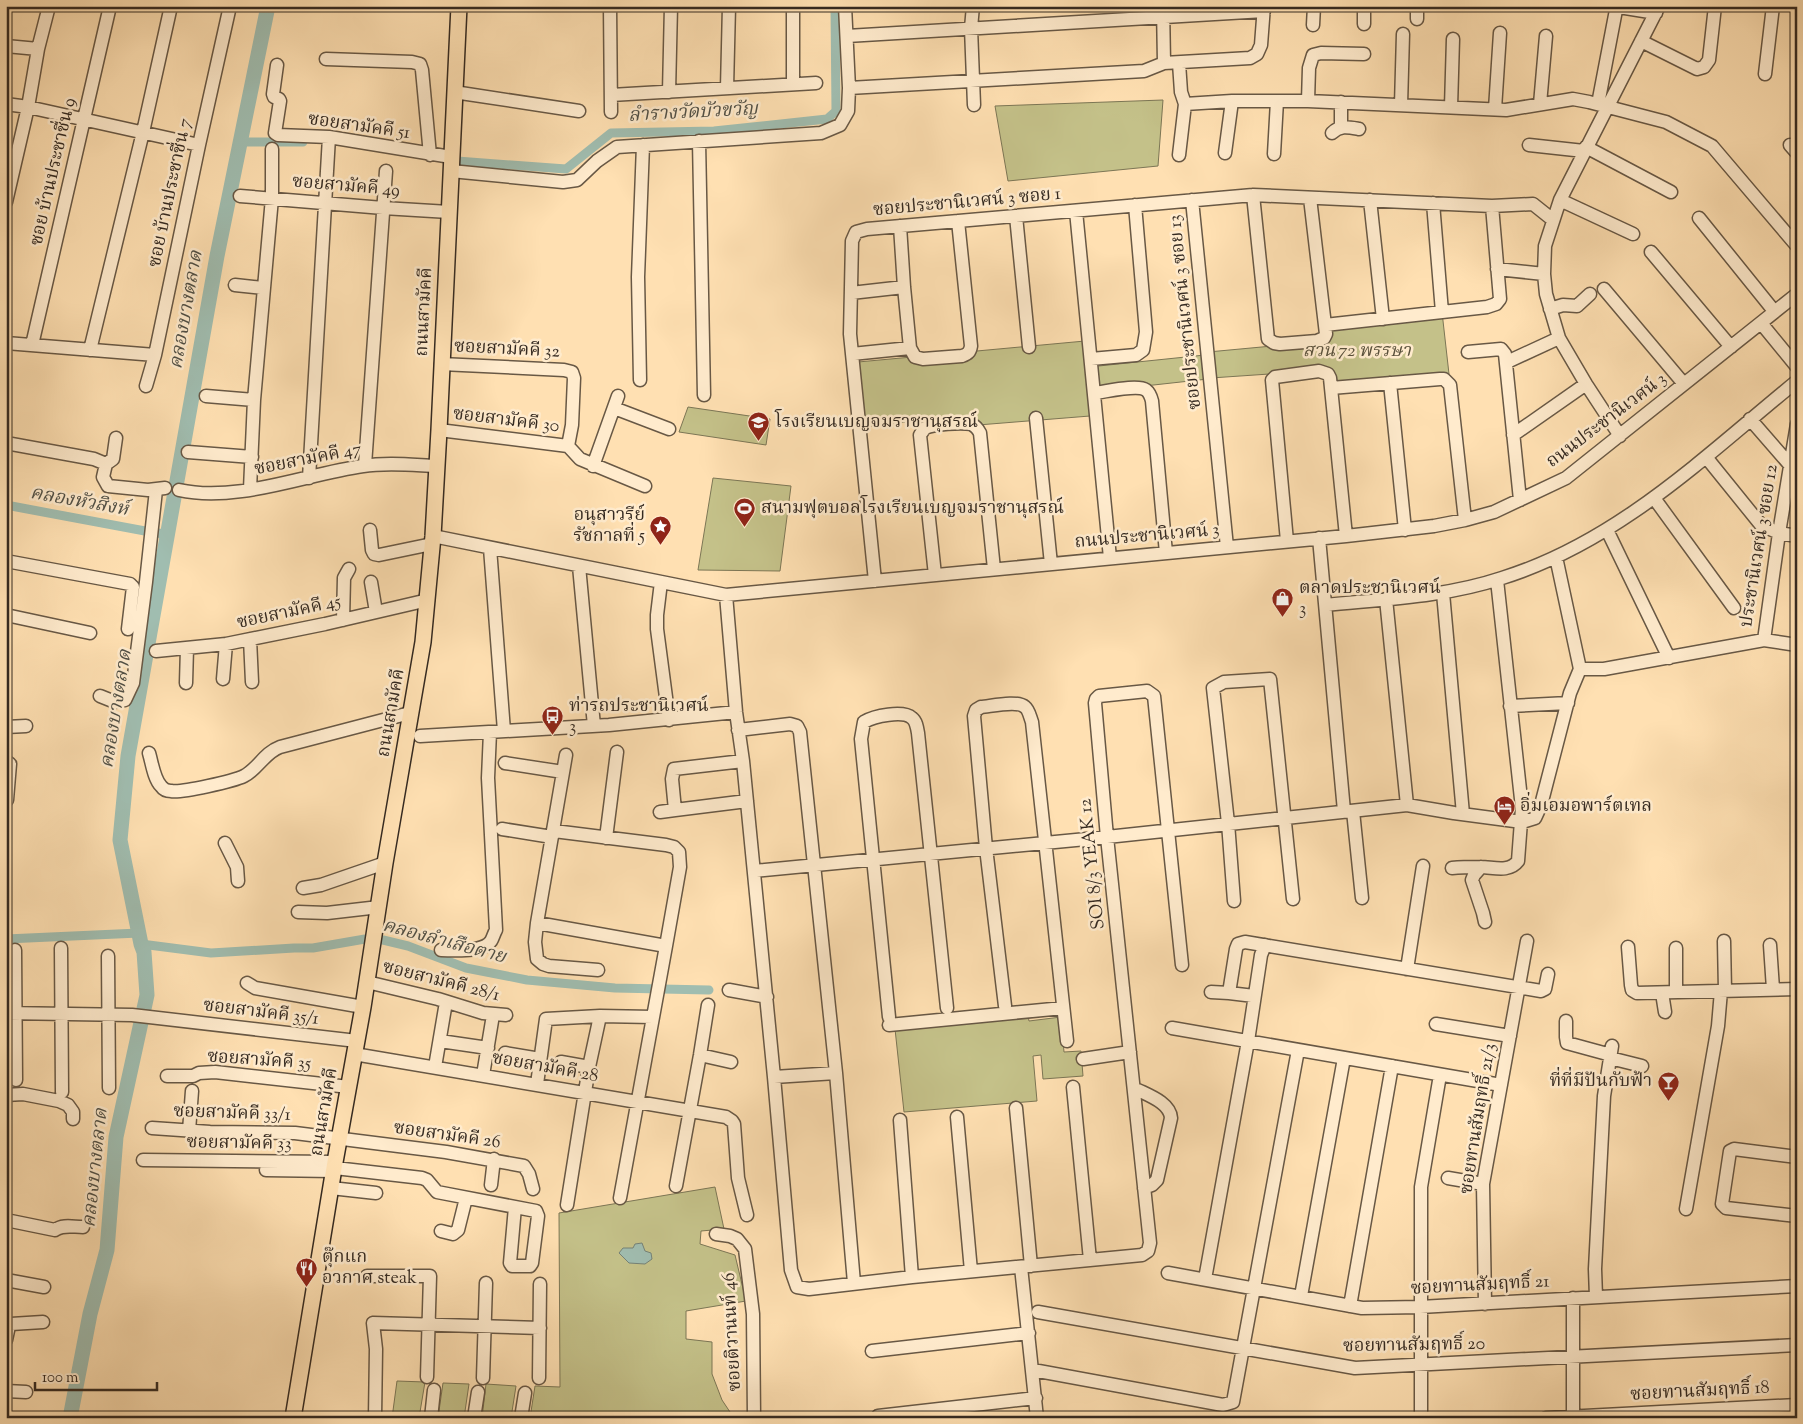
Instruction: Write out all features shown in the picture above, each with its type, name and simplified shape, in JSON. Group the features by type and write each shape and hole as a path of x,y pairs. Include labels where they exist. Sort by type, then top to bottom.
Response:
{"main road":[{"name":"ถนนสามัคคี","path":"293,1418 363,1007 385,863 423,642 428,600 439,430 459,6"}],"street":[{"path":"6,202 28,107 38,49 49,6"},
{"name":"ซอย บ้านประชาชื่น 9","path":"32,345 110,6"},
{"path":"90,350 143,132 171,6"},
{"name":"ซอย บ้านประชาชื่น 7","path":"146,386 155,355 198,145 230,6"},
{"path":"610,6 611,112"},
{"path":"669,92 671,6"},
{"path":"727,88 729,6"},
{"path":"793,6 793,84"},
{"name":"ซอยสามัคคี 51","path":"277,65 273,94 280,101 275,133 278,135 329,140 430,155 451,164 563,182 577,180 597,161 617,147 821,133 840,125 848,111 849,88 845,6"},
{"path":"972,6 972,81 974,105"},
{"path":"1313,25 1314,6"},
{"path":"1364,6 1364,24"},
{"path":"1603,105 1616,10 1619,7 1625,6 1658,10 1642,41 1603,105 1585,149 1560,200 1545,246 1544,274 1550,309 1559,338 1620,436"},
{"path":"1642,41 1697,68 1704,67 1709,60 1714,6"},
{"path":"1765,74 1773,6"},
{"path":"847,36 1163,12 1264,9 1262,45 1258,54 1250,58 1164,64 1144,71 849,88"},
{"path":"1163,12 1164,64"},
{"path":"1495,109 1500,33"},
{"path":"1401,105 1403,34"},
{"path":"1540,104 1546,36"},
{"path":"1451,107 1452,39"},
{"path":"6,46 38,49"},
{"path":"1308,101 1309,68 1313,55 1321,53 1364,54"},
{"path":"326,59 412,62 420,64 430,155"},
{"path":"1179,63 1181,92 1185,104 1179,155"},
{"path":"611,95 816,83"},
{"path":"454,92 579,111"},
{"path":"1185,104 1232,101 1308,101 1514,109 1573,99 1603,105 1666,122 1712,146 1797,246"},
{"path":"1225,153 1232,101"},
{"path":"1274,154 1277,101"},
{"path":"1341,102 1336,130 1359,129"},
{"path":"6,104 28,107 198,145"},
{"path":"309,478 329,140"},
{"path":"699,141 704,394"},
{"path":"640,380 638,277 643,145"},
{"path":"1529,145 1585,149 1672,192"},
{"path":"250,489 254,400 272,198 272,149"},
{"path":"364,465 386,171"},
{"name":"ซอยสามัคคี 49","path":"240,196 449,212"},
{"path":"1253,196 1268,339 1274,343 1317,341 1324,338 1326,334 1310,198"},
{"name":"ซอยประชานิเวศน์ 3 ซอย 13","path":"1227,547 1192,200 1253,196 1492,206 1533,204 1553,220"},
{"name":"ซอยประชานิเวศน์ 3 ซอย 1","path":"875,581 850,334 852,241 856,232 868,229 1192,200"},
{"path":"1370,200 1383,318"},
{"path":"1560,200 1633,234"},
{"path":"1433,203 1442,312"},
{"path":"1090,359 1136,355 1143,350 1146,332 1135,205"},
{"path":"1325,325 1487,307 1496,304 1500,299 1492,206"},
{"path":"1076,211 1110,558"},
{"path":"1016,216 1030,347"},
{"path":"1699,218 1774,311"},
{"path":"900,226 910,348 915,357 943,357 968,354 971,346 958,221"},
{"path":"1651,252 1731,347"},
{"path":"1498,269 1544,274"},
{"path":"235,285 264,288"},
{"path":"851,293 904,287"},
{"path":"1604,289 1684,384"},
{"path":"1550,309 1563,305 1577,306 1590,294"},
{"name":"ถนนประชานิเวศน์ 3","path":"432,540 490,548 726,595 1346,536 1405,530 1465,520 1494,512 1566,478 1797,294"},
{"path":"1761,323 1797,367"},
{"path":"1507,362 1559,338"},
{"path":"6,343 155,355"},
{"path":"852,354 910,348"},
{"path":"1468,352 1501,349 1504,351 1507,362 1520,500"},
{"name":"ซอยสามัคคี 32","path":"441,364 572,372 574,378 572,425 568,446"},
{"path":"1287,541 1272,380 1275,377 1297,374 1323,372 1328,374 1330,378 1346,536"},
{"path":"1331,388 1444,379 1450,385 1465,520"},
{"path":"1326,605 1443,593 1498,580 1556,557 1607,530 1654,498 1797,381"},
{"path":"1390,383 1405,530"},
{"path":"1513,435 1586,384"},
{"path":"1094,393 1137,388 1145,389 1149,393 1152,401 1166,553"},
{"path":"206,396 254,400"},
{"path":"593,466 616,402 669,429"},
{"path":"1036,418 1050,564"},
{"path":"1750,419 1790,465"},
{"path":"935,575 920,435 922,430 929,426 970,424 978,428 994,569"},
{"name":"ประชานิเวศน์ 3 ซอย 12","path":"1797,424 1764,640 1797,645"},
{"name":"ซอยสามัคคี 30","path":"439,430 568,446"},
{"path":"100,696 115,702 125,700 133,683 160,489 108,486 103,476 106,464 113,459 116,438"},
{"path":"6,443 94,459 106,464"},
{"path":"568,446 580,459 593,466 645,486"},
{"path":"188,452 252,457"},
{"path":"1706,457 1761,525 1779,533 1797,536"},
{"name":"ซอยสามัคคี 47","path":"183,491 224,492 250,489 364,465 436,466"},
{"path":"1654,498 1734,608"},
{"path":"370,530 372,550 374,554 379,555 432,540"},
{"path":"1607,530 1669,658"},
{"path":"1319,538 1348,811 1362,898"},
{"path":"490,548 504,731"},
{"path":"754,871 1107,837 1407,805 1522,822 1535,818 1538,814 1568,703 1580,669 1556,557"},
{"path":"6,561 130,584 133,587 134,594 128,629"},
{"path":"579,566 594,726"},
{"path":"343,620 344,578 349,569"},
{"path":"1452,868 1481,867 1498,869 1515,865 1518,861 1522,808 1498,580"},
{"path":"371,582 376,612"},
{"path":"662,582 657,629 669,720"},
{"path":"1443,593 1463,814"},
{"path":"726,595 736,712 767,997 791,1270 797,1287 809,1289 1090,1260 1073,1087"},
{"path":"1386,599 1407,805"},
{"name":"ซอยสามัคคี 45","path":"156,651 226,644 428,600"},
{"path":"6,615 90,633"},
{"path":"250,639 252,682"},
{"path":"1580,669 1604,670 1764,640"},
{"path":"223,679 226,644"},
{"path":"186,648 186,683"},
{"path":"1234,901 1228,823 1213,688 1224,682 1270,679 1293,900"},
{"name":"SOI 8/3 YEAK 12","path":"1090,1260 1142,1255 1148,1251 1150,1243 1107,837 1095,703 1096,698 1099,696 1121,692 1147,691 1154,696 1168,830"},
{"path":"1005,1006 986,848 974,716 976,710 981,707 1018,703 1028,710 1032,722 1067,1040"},
{"path":"1510,706 1568,703"},
{"path":"420,736 594,726 736,712"},
{"path":"149,753 158,783 162,788 180,791 245,776 267,754 280,747 410,713"},
{"path":"947,1008 918,732 915,722 911,717 902,714 870,718 864,722 861,739 889,1021 1063,1008"},
{"path":"738,730 790,724 798,726 800,732 836,1073 854,1283"},
{"path":"6,727 26,726"},
{"path":"441,950 485,947 491,942 496,930 488,778 490,732"},
{"path":"606,838 617,752"},
{"path":"566,755 537,924 535,942 537,959 543,964 598,970"},
{"path":"6,761 10,764 7,800"},
{"path":"675,810 672,779 674,770 742,761"},
{"path":"505,763 563,772"},
{"path":"660,812 747,802"},
{"path":"502,829 666,845 674,847 679,852 680,867 620,1198"},
{"path":"1168,830 1182,966"},
{"path":"225,843 237,867 238,881"},
{"path":"303,888 321,886 385,863"},
{"path":"1407,970 1423,866"},
{"path":"1481,867 1472,880 1485,922"},
{"path":"298,912 326,913 379,908"},
{"path":"537,924 666,946"},
{"name":"ซอยทานสัมฤทธิ์ 21/3","path":"1485,1304 1483,1184 1527,941"},
{"path":"1229,993 1238,944 1246,942 1407,970 1544,990 1548,974"},
{"path":"1686,1209 1723,991 1724,942"},
{"path":"1206,1280 1248,1042 1261,956 1265,945"},
{"path":"1770,945 1773,989"},
{"path":"1628,947 1632,990 1637,993 1797,989"},
{"path":"61,948 62,1092"},
{"path":"1676,948 1676,991"},
{"path":"15,950 11,1013 16,1080"},
{"path":"108,956 110,1088"},
{"name":"ซอยสามัคคี 28/1","path":"367,982 483,1012 506,1015"},
{"path":"247,983 255,988 363,1007"},
{"path":"729,990 767,997"},
{"path":"1211,992 1254,996"},
{"path":"1662,992 1664,1012"},
{"path":"676,1186 708,1004"},
{"path":"435,1067 445,1008"},
{"name":"ซอยสามัคคี 35/1","path":"11,1013 132,1015 355,1048"},
{"path":"537,1084 546,1019 600,1016 653,1017"},
{"path":"567,1205 584,1093 600,1016"},
{"path":"483,1075 492,1021"},
{"path":"1566,1021 1567,1043 1611,1053 1642,1066"},
{"path":"1436,1024 1510,1036"},
{"path":"1172,1028 1501,1085"},
{"path":"440,1041 488,1048"},
{"name":"ซอยสามัคคี 28","path":"355,1048 435,1067 730,1119 734,1126 738,1178 747,1215"},
{"path":"1033,1370 1227,1405 1234,1402 1298,1050"},
{"path":"1083,1059 1130,1052"},
{"path":"506,1053 540,1059"},
{"path":"1596,1297 1595,1269 1604,1096 1611,1053"},
{"path":"700,1055 731,1062"},
{"path":"1301,1296 1344,1058"},
{"path":"561,1062 589,1066"},
{"path":"1350,1306 1392,1066"},
{"name":"ซอยสามัคคี 35","path":"167,1076 193,1076 200,1073 215,1072 349,1087"},
{"path":"774,1077 836,1073"},
{"path":"1421,1418 1421,1187 1440,1075"},
{"path":"1134,1088 1164,1105 1169,1111 1171,1118 1157,1180 1152,1185 1144,1188"},
{"path":"189,1131 192,1092"},
{"path":"6,1095 23,1094 59,1101 68,1105 73,1112 73,1119"},
{"path":"1016,1108 1029,1333 1037,1418"},
{"path":"957,1117 972,1271"},
{"path":"900,1120 912,1277"},
{"name":"ซอยสามัคคี 33/1","path":"152,1128 189,1131 295,1133 340,1140"},
{"name":"ซอยสามัคคี 26","path":"340,1140 446,1152 494,1159 524,1166 529,1174 533,1189"},
{"path":"1797,1157 1730,1151 1722,1204 1726,1208 1797,1216"},
{"path":"491,1185 494,1159"},
{"path":"142,1164 335,1167 422,1178 427,1180 437,1192 536,1210 532,1263 530,1266 512,1266 510,1263 515,1207"},
{"path":"1448,1178 1483,1184"},
{"path":"331,1188 376,1193"},
{"path":"441,1231 453,1234 458,1230 466,1198"},
{"path":"6,1220 55,1230 60,1226 83,1228"},
{"name":"ซอยติวานนท์ 46","path":"716,1234 737,1239 745,1249 753,1314 754,1418"},
{"name":"ซอยทานสัมฤทธิ์ 21","path":"1168,1273 1350,1306 1373,1308 1485,1304 1797,1286"},
{"path":"367,1276 430,1276 427,1377"},
{"path":"6,1280 44,1287"},
{"path":"483,1378 486,1283"},
{"path":"539,1378 540,1284"},
{"path":"1572,1298 1573,1417"},
{"name":"ซอยทานสัมฤทธิ์ 20","path":"1038,1312 1243,1348 1333,1366 1355,1368 1797,1345"},
{"path":"6,1340 11,1324 43,1322"},
{"path":"375,1418 376,1349 373,1323 540,1328"},
{"path":"872,1351 1029,1333"},
{"path":"431,1418 434,1390"},
{"path":"6,1391 26,1392"},
{"path":"474,1418 478,1392"},
{"path":"521,1418 525,1392"},
{"path":"878,1416 1036,1398"},
{"name":"ซอยทานสัมฤทธิ์ 18","path":"1546,1418 1778,1412 1797,1405"}],"green space":[{"path":"1163,100 1158,166 1008,181 995,106"},
{"name":"สวน 72 พรรษา","path":"1442,312 1449,374 1331,387 1328,370 1211,378 1208,352 1326,341 1324,323"},
{"path":"1085,341 1089,367 1205,355 1208,379 1090,392 1090,416 916,430 915,421 864,427 858,362"},
{"path":"688,407 770,419 766,445 679,432"},
{"name":"สนามฟุตบอลโรงเรียนเบญจมราชานุสรณ์","path":"713,478 791,486 780,571 698,570"},
{"path":"1028,1016 1029,1021 1061,1017 1064,1052 1081,1051 1083,1076 1043,1079 1041,1055 1033,1056 1037,1101 904,1112 895,1029"},
{"path":"715,1187 724,1229 701,1231 700,1244 735,1255 746,1301 686,1311 686,1339 712,1342 712,1374 722,1400 734,1418 530,1418 535,1386 560,1387 559,1213"},
{"path":"397,1381 425,1382 419,1418 392,1418"},
{"path":"443,1383 469,1384 464,1418 438,1418"},
{"path":"486,1384 516,1386 511,1418 482,1418"}],"shaded area":[{"path":"642,1243 645,1251 651,1253 652,1259 645,1264 629,1263 619,1253 623,1248 633,1248 635,1244"}],"waterway":[{"name":"คลองบางตลาด","path":"70,1418 90,1314 107,1250 116,1137 147,995 144,952 120,840 128,756 217,256 268,6"},
{"name":"ลำรางวัดบัวขวัญ","path":"457,161 566,169 611,133 714,131 827,119 836,111 835,6"},
{"name":"ลำรางวัดบัวขวัญ","path":"240,142 303,142"},
{"name":"คลองหัวสิงห์","path":"6,505 145,531"},
{"name":"คลองหัวสิงห์","path":"158,533 167,535"},
{"path":"6,939 139,933"},
{"name":"คลองลำเสือตาย","path":"141,944 211,953 313,948 365,939 383,940 408,946 466,968 527,980 615,988 709,990"}],"place":[{"name":"โรงเรียนเบญจมราชานุสรณ์","path":"759,442"},
{"name":"สนามฟุตบอลโรงเรียนเบญจมราชานุสรณ์","path":"745,528"},
{"name":"อนุสาวรีย์ รัชกาลที่ 5","path":"661,545"},
{"name":"ตลาดประชานิเวศน์ 3","path":"1283,618"},
{"name":"ท่ารถประชานิเวศน์ 3","path":"553,736"},
{"name":"อิ่มเอมอพาร์ตเทล","path":"1504,826"},
{"name":"ที่ที่มีปันกับฟ้า","path":"1668,1101"},
{"name":"ตุ๊กแก อวกาศ steak","path":"306,1287"}]}
